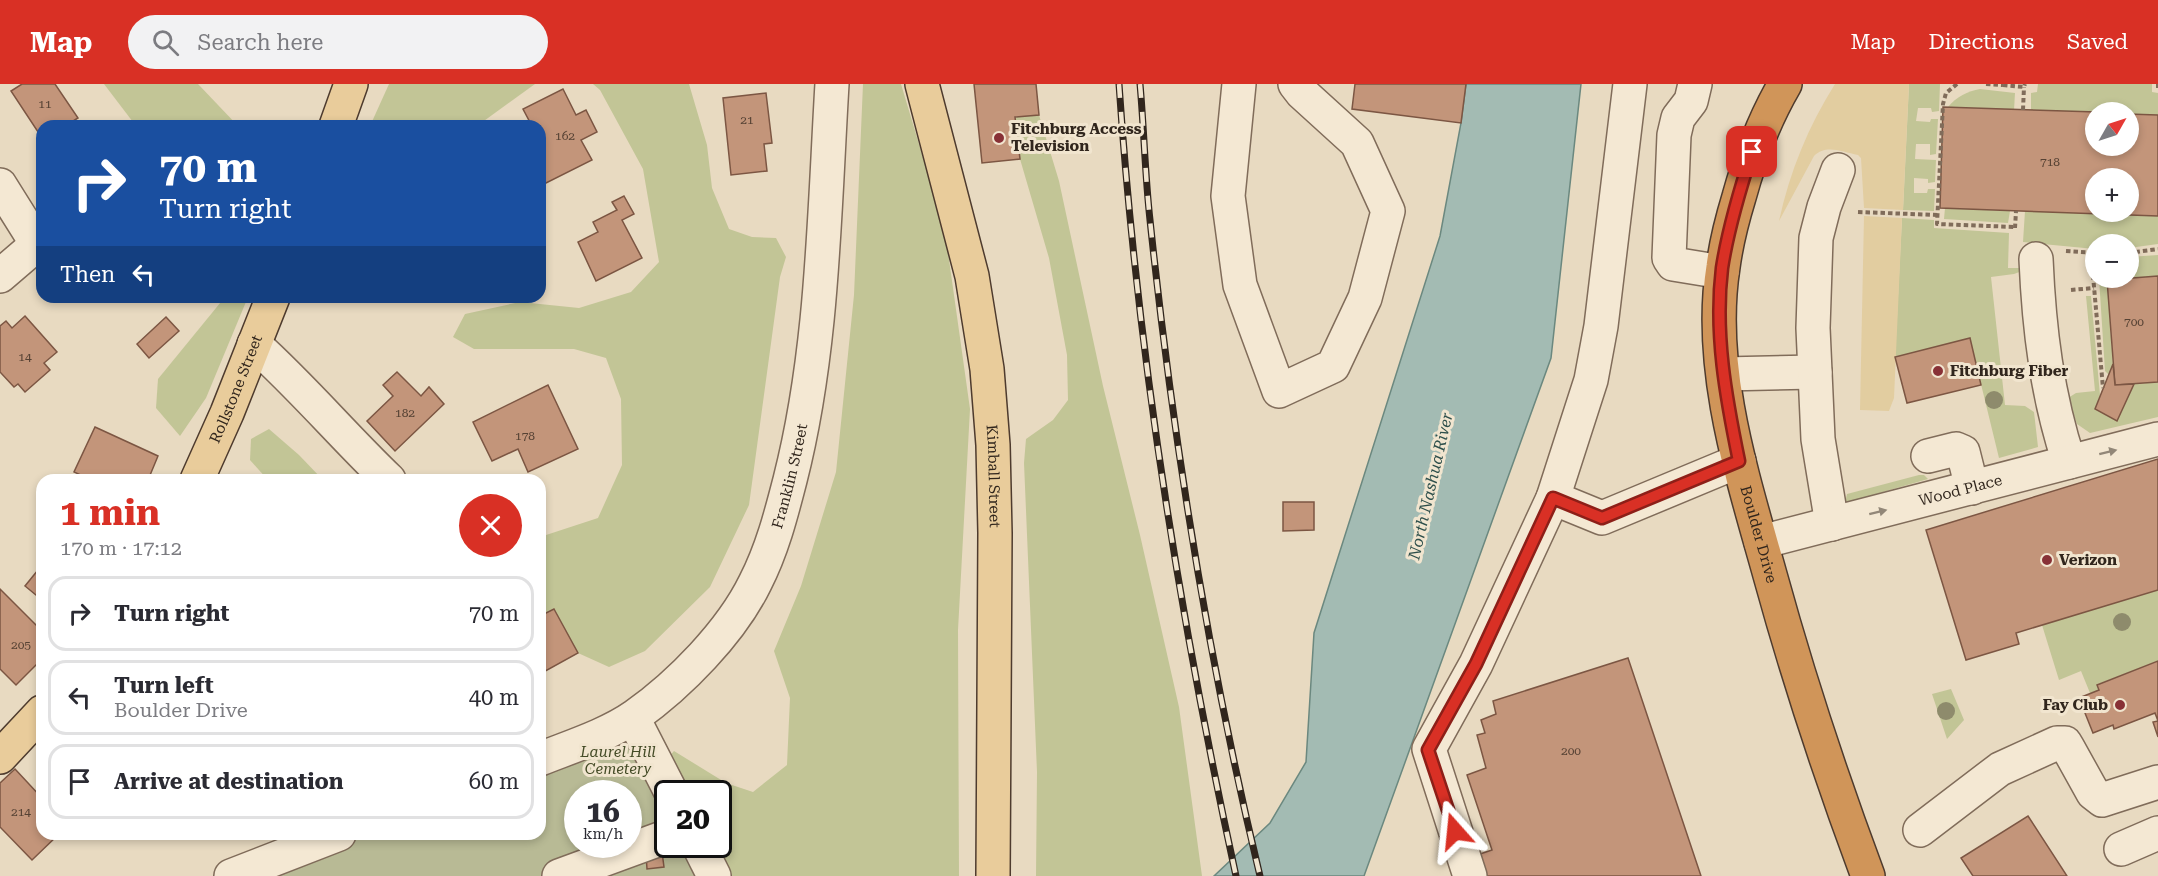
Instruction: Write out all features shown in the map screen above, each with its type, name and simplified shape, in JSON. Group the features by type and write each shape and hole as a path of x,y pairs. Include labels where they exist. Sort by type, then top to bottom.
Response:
{"highway":[{"name":"Boulder Drive","path":"1785,84 1769,111 1752,152 1732,220 1722,272 1719,310 1724,374 1739,461 1790,648 1832,778 1868,876"}],"main road":[{"path":"338,120 351,84"},
{"name":"Kimball Street","path":"922,84 972,276 987,369 993,445 995,533 993,876"},
{"name":"Rollstone Street","path":"200,474 227,413 271,303"},
{"path":"0,756 36,718"}],"street":[{"name":"Franklin Street","path":"546,757 596,736 633,717 680,678 737,614 767,558 780,520 796,455 811,376 819,295 832,84"},
{"path":"1239,84 1228,196 1240,285 1279,391 1333,366 1365,298 1388,211 1357,143 1302,93 1296,84"},
{"path":"1470,876 1428,750 1476,664 1553,498 1591,380 1601,326 1630,84"},
{"path":"1695,84 1691,101 1678,118 1674,135 1670,258 1673,264 1722,272"},
{"path":"1832,524 1818,439 1813,327 1816,238 1824,207 1838,170"},
{"path":"0,185 36,236"},
{"path":"0,276 36,245"},
{"path":"2036,259 2039,322 2045,372 2053,411 2069,462"},
{"path":"254,344 292,379 353,446 383,474"},
{"path":"1724,374 1815,372"},
{"name":"Wood Place","path":"1761,542 2158,439"},
{"path":"1928,456 1956,449 1964,452 1972,488"},
{"path":"1553,498 1602,518 1739,461"},
{"path":"633,717 665,780"},
{"path":"1920,830 2000,769 2057,743 2065,743 2092,793 2102,800 2158,782"},
{"path":"2121,849 2158,833"},
{"path":"231,876 324,840"},
{"path":"558,876 654,841"},
{"path":"705,858 714,876"}],"path":[{"path":"1957,84 1946,93 1943,104 1937,224 2015,227"},
{"path":"1986,84 2024,85 2023,110"},
{"path":"1864,212 1938,215"},
{"path":"2139,252 2158,249"},
{"path":"2094,288 2103,388"}],"green space":[{"path":"104,84 198,84 232,120 131,120"},
{"path":"389,84 535,84 485,120 373,120"},
{"path":"593,84 689,84 707,145 712,188 729,229 752,237 776,238 786,257 780,277 749,505 710,587 645,651 609,667 578,653 554,609 546,613 546,535 598,518 622,465 621,399 606,358 574,349 474,349 453,337 465,314 515,303 579,308 631,292 659,262 643,169 600,90"},
{"path":"863,84 901,84 945,231 970,409 958,630 959,876 714,876 705,858 732,858 732,785 753,792 787,765 790,698 774,651 801,586 836,472 854,295"},
{"path":"1909,84 1940,84 1939,111 1932,112 1931,108 1918,108 1916,121 1930,122 1931,119 1938,119 1936,154 1930,155 1930,144 1916,144 1915,159 1936,160 1935,182 1928,183 1928,179 1914,178 1914,193 1927,193 1928,189 1935,189 1934,211 1903,210"},
{"path":"2038,84 2152,84 2152,92 2158,93 2158,115 2139,114 2139,102 2085,102 2085,112 2031,110 2031,93 2037,92"},
{"path":"1980,89 2015,93 2014,110 1948,107 1963,95"},
{"path":"1039,115 1059,181 1103,386 1179,707 1202,876 1036,876 1037,772 1024,463 1026,439 1053,420 1068,400 1067,355 1049,258 1020,159 1015,117"},
{"path":"1945,208 2010,211 2008,223 1944,219"},
{"path":"2025,211 2085,213 2085,222 2139,222 2139,215 2158,216 2158,244 2139,247 2139,234 2085,234 2085,248 2023,242"},
{"path":"1902,218 1934,220 1934,228 2009,233 2008,268 2023,268 2022,271 1991,277 2005,405 2025,406 2034,412 2038,447 1999,458 1970,339 1895,357"},
{"path":"2158,255 2158,276 2139,277 2139,256"},
{"path":"2100,288 2108,288 2113,364 2109,375 2105,371"},
{"path":"2086,296 2091,296 2100,395 2095,409 2117,421 2134,384 2158,382 2158,417 2090,433 2077,424 2068,398 2076,393 2095,391"},
{"path":"220,303 246,303 206,398 180,436 156,408 158,379"},
{"path":"269,429 317,474 263,474 250,460 251,439"},
{"path":"1924,475 1928,479 1845,503 1847,494"},
{"path":"2158,590 2158,661 2098,684 2099,690 2090,693 2081,671 2059,680 2042,625"},
{"path":"1951,689 1964,720 1947,739 1932,694"},
{"name":"Laurel Hill Cemetery","path":"633,718 662,780 654,780 654,858 705,858 714,876 231,876 324,840 546,840 546,756"},
{"path":"674,751 721,780 665,780 659,768"}],"sand":[{"path":"1835,84 1909,84 1903,210 1864,208 1861,158 1858,155 1840,151 1824,150 1814,156 1779,221 1801,150"},
{"path":"1864,216 1902,218 1894,398 1889,411 1860,410"}],"water":[{"name":"North Nashua River","path":"1466,84 1581,84 1551,358 1364,876 1214,876 1270,823 1306,762 1314,633 1440,236"}],"building":[{"path":"22,84 55,84 78,118 75,120 36,120 36,129 11,91"},
{"name":"Fitchburg Access Television","path":"974,84 1036,84 1039,115 1015,117 1020,159 982,163"},
{"path":"1355,84 1466,84 1461,123 1352,109"},
{"path":"563,89 576,115 586,110 597,132 581,140 592,160 546,183 546,120 529,120 523,109"},
{"path":"766,93 772,143 764,144 767,171 731,175 723,98"},
{"path":"1943,107 2085,112 2085,156 2139,156 2139,114 2158,115 2158,216 2139,215 2139,168 2085,168 2085,213 1940,208"},
{"path":"624,196 634,214 622,220 642,258 596,281 578,242 598,232 593,222 617,210 612,202"},
{"path":"2158,276 2158,382 2115,385 2108,288 2139,288 2139,277"},
{"path":"25,316 57,352 44,363 50,370 25,392 18,384 14,387 0,372 0,326 6,321 12,328"},
{"path":"166,317 179,331 149,358 137,344"},
{"name":"Fitchburg Fiber","path":"1970,338 1981,385 1907,403 1895,357"},
{"path":"2113,364 2115,385 2134,384 2117,421 2095,409"},
{"path":"397,372 421,396 429,387 444,404 395,451 367,421 393,396 383,385"},
{"path":"548,385 578,449 528,472 518,449 492,461 473,422"},
{"path":"95,427 158,456 150,474 78,474 74,472"},
{"name":"Verizon","path":"2158,459 2158,590 2016,633 2019,644 1966,660 1926,530"},
{"path":"1283,502 1314,502 1314,530 1283,531"},
{"path":"36,572 36,595 25,586"},
{"path":"0,589 36,625 36,665 16,685 0,669"},
{"path":"554,609 578,653 546,671 546,613"},
{"path":"1628,658 1701,876 1473,876 1468,858 1492,850 1467,775 1486,768 1477,735 1485,733 1481,720 1496,714 1493,701"},
{"name":"Fay Club","path":"2158,661 2158,721 2155,713 2114,729 2113,725 2093,733 2079,698 2099,690 2097,685"},
{"path":"2158,721 2158,737 2153,722"},
{"path":"15,769 36,792 36,840 53,840 32,860 0,827 0,783"},
{"path":"2028,816 2067,876 1973,876 1961,858"},
{"path":"654,853 654,858 663,858 664,867 647,869 646,854"}],"railway":[{"path":"1119,84 1137,283 1163,482 1196,680 1236,876"},
{"path":"1140,84 1150,220 1181,467 1208,632 1260,876"}],"place":[{"name":"Fitchburg Access Television","path":"999,138"},
{"name":"Fitchburg Fiber","path":"1938,371"},
{"name":"Verizon","path":"2047,560"},
{"name":"Fay Club","path":"2120,705"}],"route":[{"path":"1455,831 1428,750 1476,664 1553,498 1602,518 1739,461 1721,354 1719,310 1722,268 1732,220 1752,152"}]}
